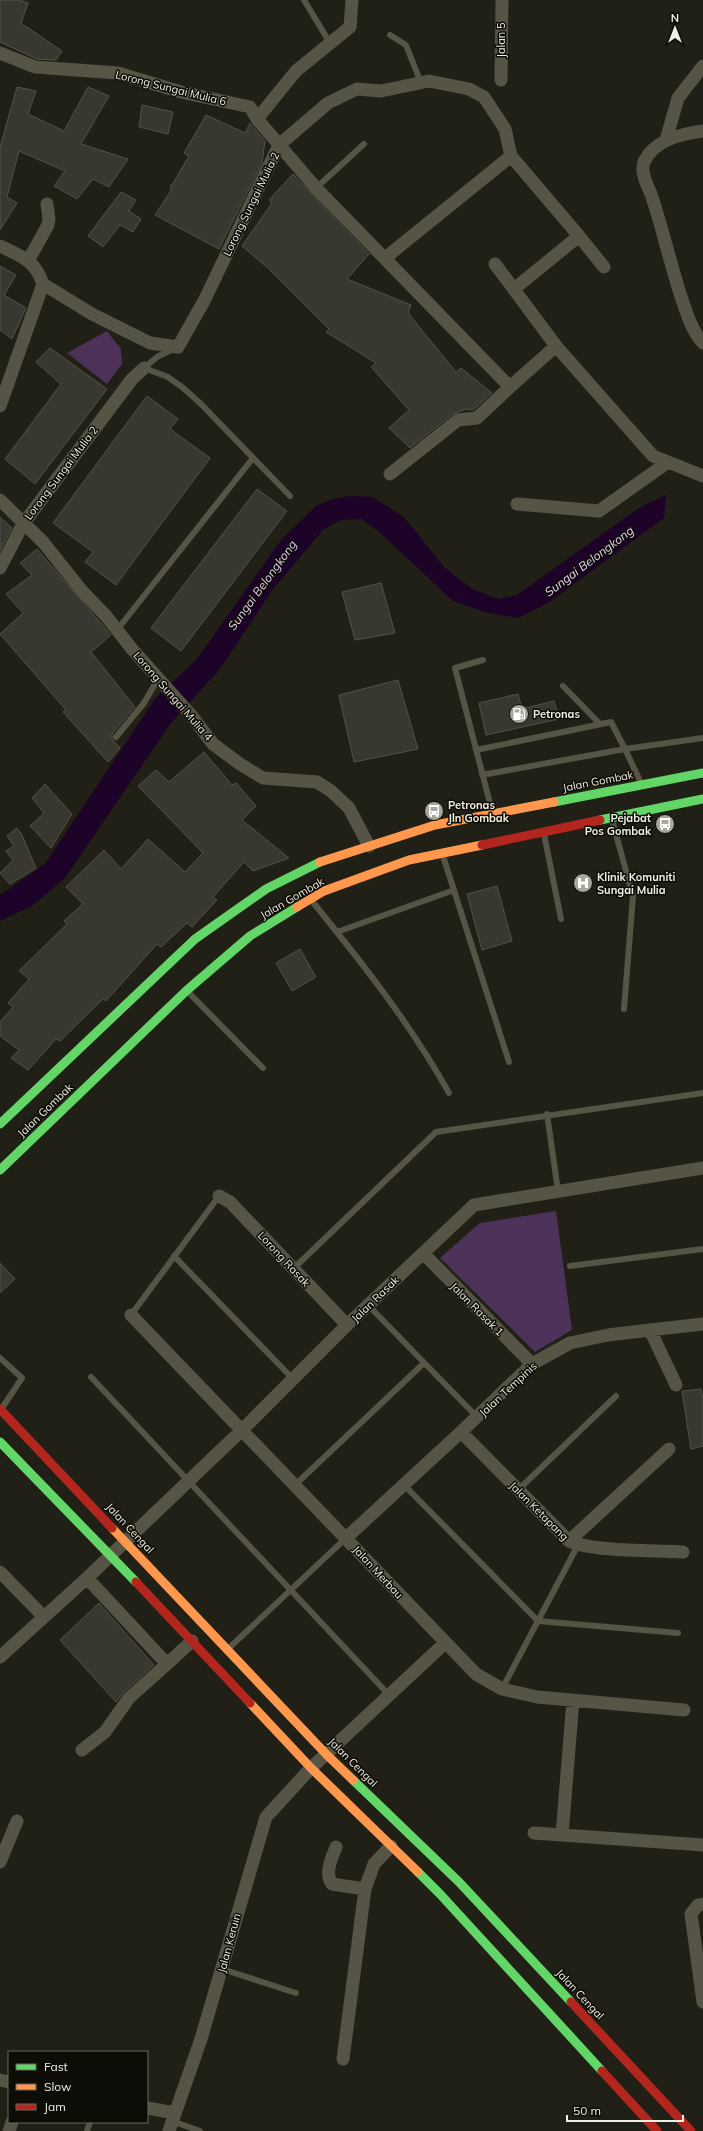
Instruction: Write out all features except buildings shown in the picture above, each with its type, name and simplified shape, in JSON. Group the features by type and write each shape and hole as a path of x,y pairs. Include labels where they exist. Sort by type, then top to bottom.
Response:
{"street":[{"path":"257,120 296,70 331,44 350,27 352,0"},
{"name":"Jalan 5","path":"501,80 502,0"},
{"name":"Lorong Sungai Mulia 6","path":"0,53 35,67 118,73 181,92 250,107 257,120 316,188 510,387"},
{"path":"666,140 678,98 703,66"},
{"name":"Lorong Sungai Mulia 2","path":"178,347 204,301 279,145 328,103 356,89 382,91 429,81 469,89 484,97 505,129 511,156"},
{"path":"703,131 688,133 666,140 651,149 643,164 644,176 658,216 686,312 703,343"},
{"path":"385,258 511,156 604,267"},
{"path":"28,261 48,226 49,219 47,204"},
{"path":"514,289 579,236"},
{"path":"0,246 28,261 39,273 43,284 92,314 150,343 178,347"},
{"path":"495,264 556,346 653,456 703,476"},
{"path":"0,406 43,284"},
{"path":"390,474 458,420 477,418 556,346"},
{"name":"Lorong Sungai Mulia 2","path":"0,568 23,524 132,379 144,368"},
{"path":"517,504 600,511 668,462"},
{"name":"Lorong Sungai Mulia 4","path":"0,500 43,542 82,591 106,616 160,682 190,714 213,744 240,764 263,778 317,782 330,791 349,808 369,846"},
{"name":"Jalan Gombak","path":"0,1124 195,938 266,889 323,861 435,825 703,773"},
{"name":"Jalan Gombak","path":"0,1170 186,990 250,936 324,891 409,860 703,799"},
{"name":"Jalan Rasak","path":"0,1658 87,1578 125,1540 242,1430 347,1325 474,1205 703,1168"},
{"name":"Lorong Rasak","path":"219,1196 230,1202 292,1269 347,1325"},
{"name":"Jalan Rasak 1","path":"423,1254 532,1364"},
{"name":"Jalan Merbau","path":"131,1315 476,1674 502,1689 537,1697 684,1710"},
{"name":"Jalan Tempinis","path":"346,1538 532,1364 570,1343 608,1335 703,1324"},
{"path":"650,1330 676,1385"},
{"name":"Jalan Cengal","path":"0,1409 327,1755 459,1882 691,2131"},
{"name":"Jalan Ketapang","path":"461,1432 518,1490 574,1543 683,1552"},
{"path":"0,1442 111,1555 312,1768 440,1894 657,2131"},
{"path":"574,1543 669,1449"},
{"path":"0,1572 44,1617"},
{"path":"87,1578 167,1664"},
{"path":"82,1750 105,1732 129,1698 192,1641"},
{"name":"Jalan Keruin","path":"172,2122 201,2039 222,1969 243,1889 266,1817 312,1768 445,1643"},
{"path":"562,1835 573,1700"},
{"path":"0,1862 17,1821"},
{"path":"534,1833 703,1845"},
{"path":"343,2059 365,1889 374,1864 391,1846"},
{"path":"336,1847 330,1861 330,1880 332,1884 365,1889"},
{"path":"703,1904 698,1905 691,1914 703,2002"},
{"path":"148,2109 172,2122"}],"lane":[{"path":"304,0 331,44"},
{"path":"390,35 406,45 421,83"},
{"path":"316,188 364,144"},
{"name":"Lorong Sungai Mulia 2","path":"144,368 157,357 178,347"},
{"path":"144,368 168,377 182,387 200,403 290,496"},
{"path":"117,630 253,458"},
{"path":"483,660 455,668 492,815"},
{"path":"116,736 160,682"},
{"path":"564,686 600,724"},
{"path":"476,750 611,722 642,785"},
{"path":"482,775 625,749 703,738"},
{"path":"611,818 633,896 624,1009"},
{"path":"544,832 561,919"},
{"path":"443,854 509,1062"},
{"path":"337,932 454,890"},
{"path":"311,900 391,1000 432,1063 449,1093"},
{"path":"186,990 263,1068"},
{"path":"292,1269 436,1132 547,1114 703,1093"},
{"path":"547,1114 558,1191"},
{"path":"131,1315 219,1196"},
{"path":"570,1266 703,1249"},
{"path":"174,1256 293,1379"},
{"path":"368,1305 477,1417"},
{"path":"0,1358 22,1378 0,1409"},
{"path":"295,1485 424,1363"},
{"path":"91,1377 290,1591 390,1695"},
{"path":"518,1490 616,1396"},
{"path":"404,1485 538,1621 678,1634"},
{"path":"227,1649 346,1538"},
{"path":"502,1689 538,1621 574,1543"},
{"path":"222,1969 296,1993"},
{"path":"172,2122 200,2131"}],"shaded area":[{"path":"107,331 121,349 122,364 107,384 67,353"},
{"path":"556,1211 572,1330 535,1352 440,1258 480,1223"}],"water":[{"name":"Sungai Belongkong","path":"666,495 664,518 548,603 518,618 488,613 453,601 376,529 361,519 341,520 323,530 273,589 220,669 171,723 65,878 32,906 0,921 0,895 45,864 155,699 197,659 281,540 316,506 333,499 350,496 373,497 405,518 444,567 472,589 498,599 517,595 639,508"}],"traffic: fast":[{"path":"554,802 703,773"},
{"path":"600,820 703,799"},
{"path":"0,1124 195,939 266,889 320,862"},
{"path":"0,1170 186,991 250,936 297,907"},
{"path":"0,1442 136,1582"},
{"path":"353,1780 459,1882 571,2002"},
{"path":"418,1872 440,1894 602,2071"}],"traffic: slow":[{"path":"320,862 435,825 554,802"},
{"path":"297,907 324,891 409,860 482,845"},
{"path":"112,1528 327,1755 353,1780"},
{"path":"250,1703 311,1768 418,1872"}],"traffic: jam":[{"path":"482,845 600,820"},
{"path":"0,1409 112,1528"},
{"path":"136,1582 250,1703"},
{"path":"571,2002 691,2131"},
{"path":"602,2071 657,2131"}],"place":[{"name":"Petronas","path":"519,714"},
{"name":"Petronas Jln Gombak","path":"434,811"},
{"name":"Pejabat Pos Gombak","path":"665,824"},
{"name":"Klinik Komuniti Sungai Mulia","path":"583,883"}]}
